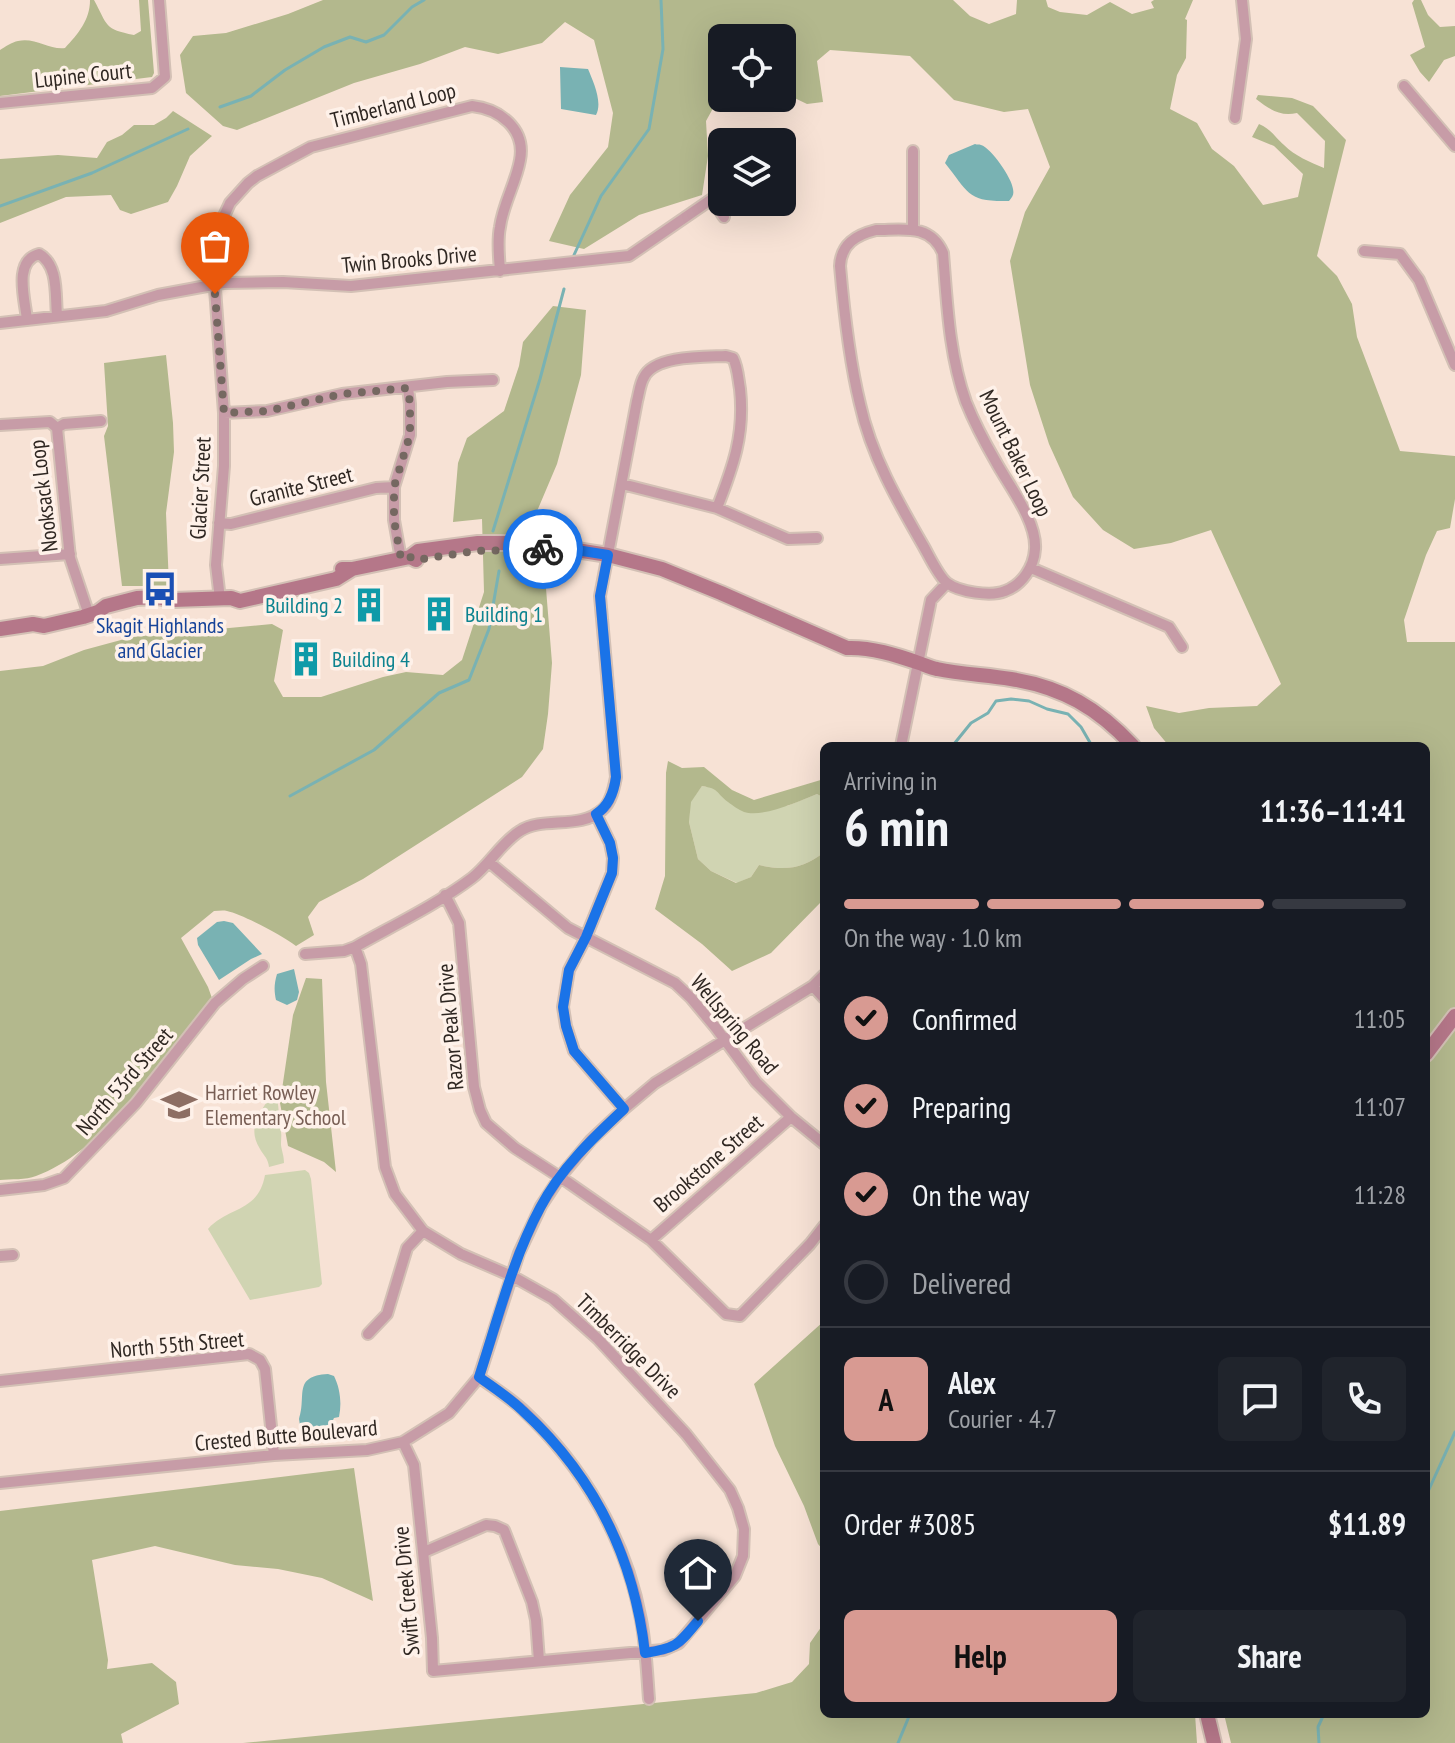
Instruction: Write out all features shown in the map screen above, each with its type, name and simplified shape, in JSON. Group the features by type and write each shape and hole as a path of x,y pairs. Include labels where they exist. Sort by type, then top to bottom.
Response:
{"street":[{"name":"Lupine Court","path":"0,103 152,88 165,77 159,0"},
{"path":"1235,118 1246,39 1242,0"},
{"path":"1404,86 1455,146"},
{"name":"Timberland Loop","path":"215,284 213,261 223,215 230,203 257,176 311,147 472,106 488,108 508,120 519,141 521,157 500,225 500,271"},
{"path":"913,151 913,230 876,230 861,234 849,242 841,255 842,292 860,407 872,446 900,505 947,583 990,595 1017,585 1031,568 1169,627 1182,647"},
{"name":"Twin Brooks Drive","path":"0,323 106,311 158,295 215,284 283,282 351,286 629,256 708,202"},
{"name":"Mount Baker Loop","path":"913,230 933,237 943,253 956,367 966,402 994,460 1031,524 1035,548 1031,568"},
{"path":"1364,251 1400,254 1419,280 1455,365"},
{"path":"27,320 22,274 25,263 39,254 48,259 52,268 57,315"},
{"name":"Glacier Street","path":"215,284 224,413 224,466 216,565 225,599"},
{"path":"305,954 344,951 355,947 473,878 518,831 585,819 605,808 616,777 600,596 644,376 654,366 671,360 726,356 733,358 737,367 741,432 717,508"},
{"path":"224,413 267,411 342,394 493,380"},
{"path":"406,558 394,520 394,487 410,435 408,388"},
{"path":"57,428 64,424 101,421"},
{"name":"Nooksack Loop","path":"0,425 50,422 57,428 70,554 94,613"},
{"path":"622,484 717,508 788,539 817,538"},
{"name":"Granite Street","path":"219,523 231,524 376,488 394,487"},
{"path":"0,638 34,634 44,626 94,613 173,600 225,599 343,569 406,558 415,560 476,551 538,550 551,546 608,555 662,569 684,569 864,647 935,669 1032,683 1065,694 1102,715 1129,742"},
{"path":"0,559 70,554"},
{"path":"902,742 931,600 947,583"},
{"path":"0,629 33,624 44,626"},
{"path":"918,663 963,663 1012,669 1052,679 1104,705 1141,742"},
{"path":"596,814 610,843 612,873 569,970 563,1007 574,1051 624,1109"},
{"name":"Wellspring Road","path":"489,862 568,928 675,983 691,998 756,1082 820,1141"},
{"name":"Razor Peak Drive","path":"445,895 459,923 474,1087 486,1123 515,1148 651,1240 726,1314 740,1316 820,1231"},
{"name":"Timberridge Drive","path":"355,947 361,964 385,1167 395,1194 423,1231 461,1254 512,1276 553,1299 598,1339 686,1434 730,1490 738,1508 744,1542 743,1556 735,1576 679,1643 645,1653"},
{"name":"North 53rd Street","path":"0,1190 44,1185 64,1178 136,1103 215,1003 263,966"},
{"name":"Crested Butte Boulevard","path":"0,1483 274,1455 367,1450 403,1442 449,1413 479,1377 519,1253 541,1206 591,1140 655,1083 820,979"},
{"path":"813,986 820,994"},
{"path":"1430,1049 1455,1016"},
{"name":"Brookstone Street","path":"651,1240 791,1117"},
{"path":"368,1334 387,1314 407,1248 423,1231"},
{"path":"0,1256 13,1255"},
{"name":"North 55th Street","path":"0,1381 249,1354 260,1360 265,1369 274,1455"},
{"path":"479,1377 522,1409 556,1444 590,1489 613,1530 641,1620 649,1699"},
{"name":"Swift Creek Drive","path":"403,1442 414,1465 433,1671 645,1653"},
{"path":"424,1552 486,1525 504,1530 532,1602 539,1661"},
{"path":"1205,1743 1206,1718"},
{"path":"1207,1718 1214,1743"}],"green space":[{"path":"90,0 94,0 112,28 134,35 141,31 139,0 148,0 152,77 0,96 0,50 24,40 65,48 86,20"},
{"path":"323,0 953,0 970,16 989,24 1016,14 1017,0 1046,0 1048,7 1060,12 1087,15 1110,2 1132,14 1154,8 1151,2 1154,0 1193,0 1185,19 1186,58 1177,75 1170,109 1197,123 1212,149 1234,166 1263,205 1298,197 1303,174 1274,146 1252,137 1259,124 1293,152 1324,168 1325,141 1297,113 1275,111 1256,99 1258,95 1292,98 1313,106 1346,140 1317,256 1337,276 1352,304 1357,337 1400,451 1455,456 1455,499 1450,528 1437,531 1404,620 1407,642 1455,642 1455,1743 1231,1743 1225,1718 1430,1718 1430,742 1166,742 1154,728 1146,706 1179,713 1257,706 1281,684 1211,530 1171,543 1134,549 1103,530 1073,497 1049,444 1030,385 1010,261 1025,212 1050,167 1028,109 1004,112 954,100 910,56 830,50 817,61 823,102 807,104 796,99 796,24 708,24 708,112 711,112 706,121 708,156 702,195 639,215 584,249 549,241 570,195 608,147 613,113 594,40 565,22 542,43 498,54 465,47 354,83 237,130 223,126 186,93 180,55 193,36 226,33"},
{"path":"1421,0 1428,15 1440,27 1455,26 1455,56 1444,60 1429,82 1410,55 1425,47 1412,3"},
{"path":"173,111 212,136 190,156 168,202 131,214 120,210 111,195 66,197 0,223 0,159 58,155 97,158 107,142 134,125 154,125"},
{"path":"553,306 586,310 581,375 557,464 535,516 545,576 552,663 543,749 522,777 363,879 319,902 308,917 314,935 296,946 242,916 214,911 181,938 213,1001 176,1048 134,1100 86,1146 61,1164 36,1176 0,1180 0,671 43,666 84,650 132,637 272,624 283,630 274,681 283,697 321,697 406,672 443,675 462,660 484,592 482,519 453,522 458,463 467,438 504,411 519,366 523,342"},
{"path":"166,355 174,452 166,513 169,586 122,586 104,436 108,426 104,363"},
{"path":"668,761 682,768 704,767 732,790 754,800 820,780 820,796 817,794 761,813 742,811 715,790 702,786 691,802 689,822 698,859 711,871 736,883 751,877 759,865 793,867 820,855 820,903 771,953 732,971 655,909 665,876"},
{"path":"702,786 715,788 728,801 787,806 817,794 820,796 820,855 793,867 759,865 751,877 737,883 711,871 698,859 689,822 690,802"},
{"path":"306,978 322,979 326,1082 336,1172 324,1162 288,1146 280,1103 293,1015"},
{"path":"273,1093 277,1099 277,1122 281,1131 284,1163 269,1167 254,1134 260,1113"},
{"path":"305,1170 311,1179 322,1284 250,1300 208,1229 249,1203 256,1196 265,1175"},
{"path":"820,1325 820,1546 775,1446 754,1384"},
{"path":"354,1468 373,1601 322,1578 235,1565 155,1546 92,1560 107,1669 152,1663 176,1682 179,1704 121,1734 123,1743 0,1743 0,1511"},
{"path":"820,1629 820,1718 1195,1718 1197,1743 243,1743 756,1693 792,1682 809,1664 810,1643"}],"water":[{"path":"560,67 588,69 598,98 596,115 561,109"},
{"path":"975,144 985,147 1005,171 1013,191 1009,201 985,200 970,194 945,163 949,155"},
{"path":"217,922 233,923 262,954 219,980 197,938"},
{"path":"294,969 299,992 297,1000 287,1005 276,1000 275,981 277,974"},
{"path":"328,1374 334,1376 338,1386 339,1417 320,1431 301,1432 299,1419 305,1383"}],"waterway":[{"path":"220,107 251,96 285,70 324,47 350,37 366,42 384,35 412,7 424,0"},
{"path":"574,255 601,196 649,129 663,49 661,0"},
{"path":"0,206 92,173 188,129"},
{"path":"493,531 564,289"},
{"path":"290,796 374,750 439,693 469,680 489,629 499,571"},
{"path":"956,742 971,723 988,713 996,701 1011,699 1029,701 1068,714 1090,742"},
{"path":"1430,1487 1455,1432"},
{"path":"898,1743 908,1718"},
{"path":"1319,1743 1318,1727 1322,1718"}],"way so far":[{"path":"215,294 224,413 267,411 342,394 408,388 410,435 394,487 394,520 401,559 410,557 415,560 476,551 543,549"}],"place":[{"name":"Skagit Highlands and Glacier","path":"160,589"},
{"name":"Building 2","path":"369,605"},
{"name":"Building 1","path":"439,614"},
{"name":"Building 4","path":"306,659"},
{"name":"Harriet Rowley Elementary School","path":"179,1105"}],"route":[{"path":"543,549 551,546 608,555 600,596 616,777 605,808 596,814 610,843 612,873 569,970 563,1007 574,1051 624,1109 591,1140 541,1206 519,1253 479,1377 522,1409 556,1444 590,1489 613,1530 630,1577 641,1620 645,1653 679,1643 698,1621"}]}
